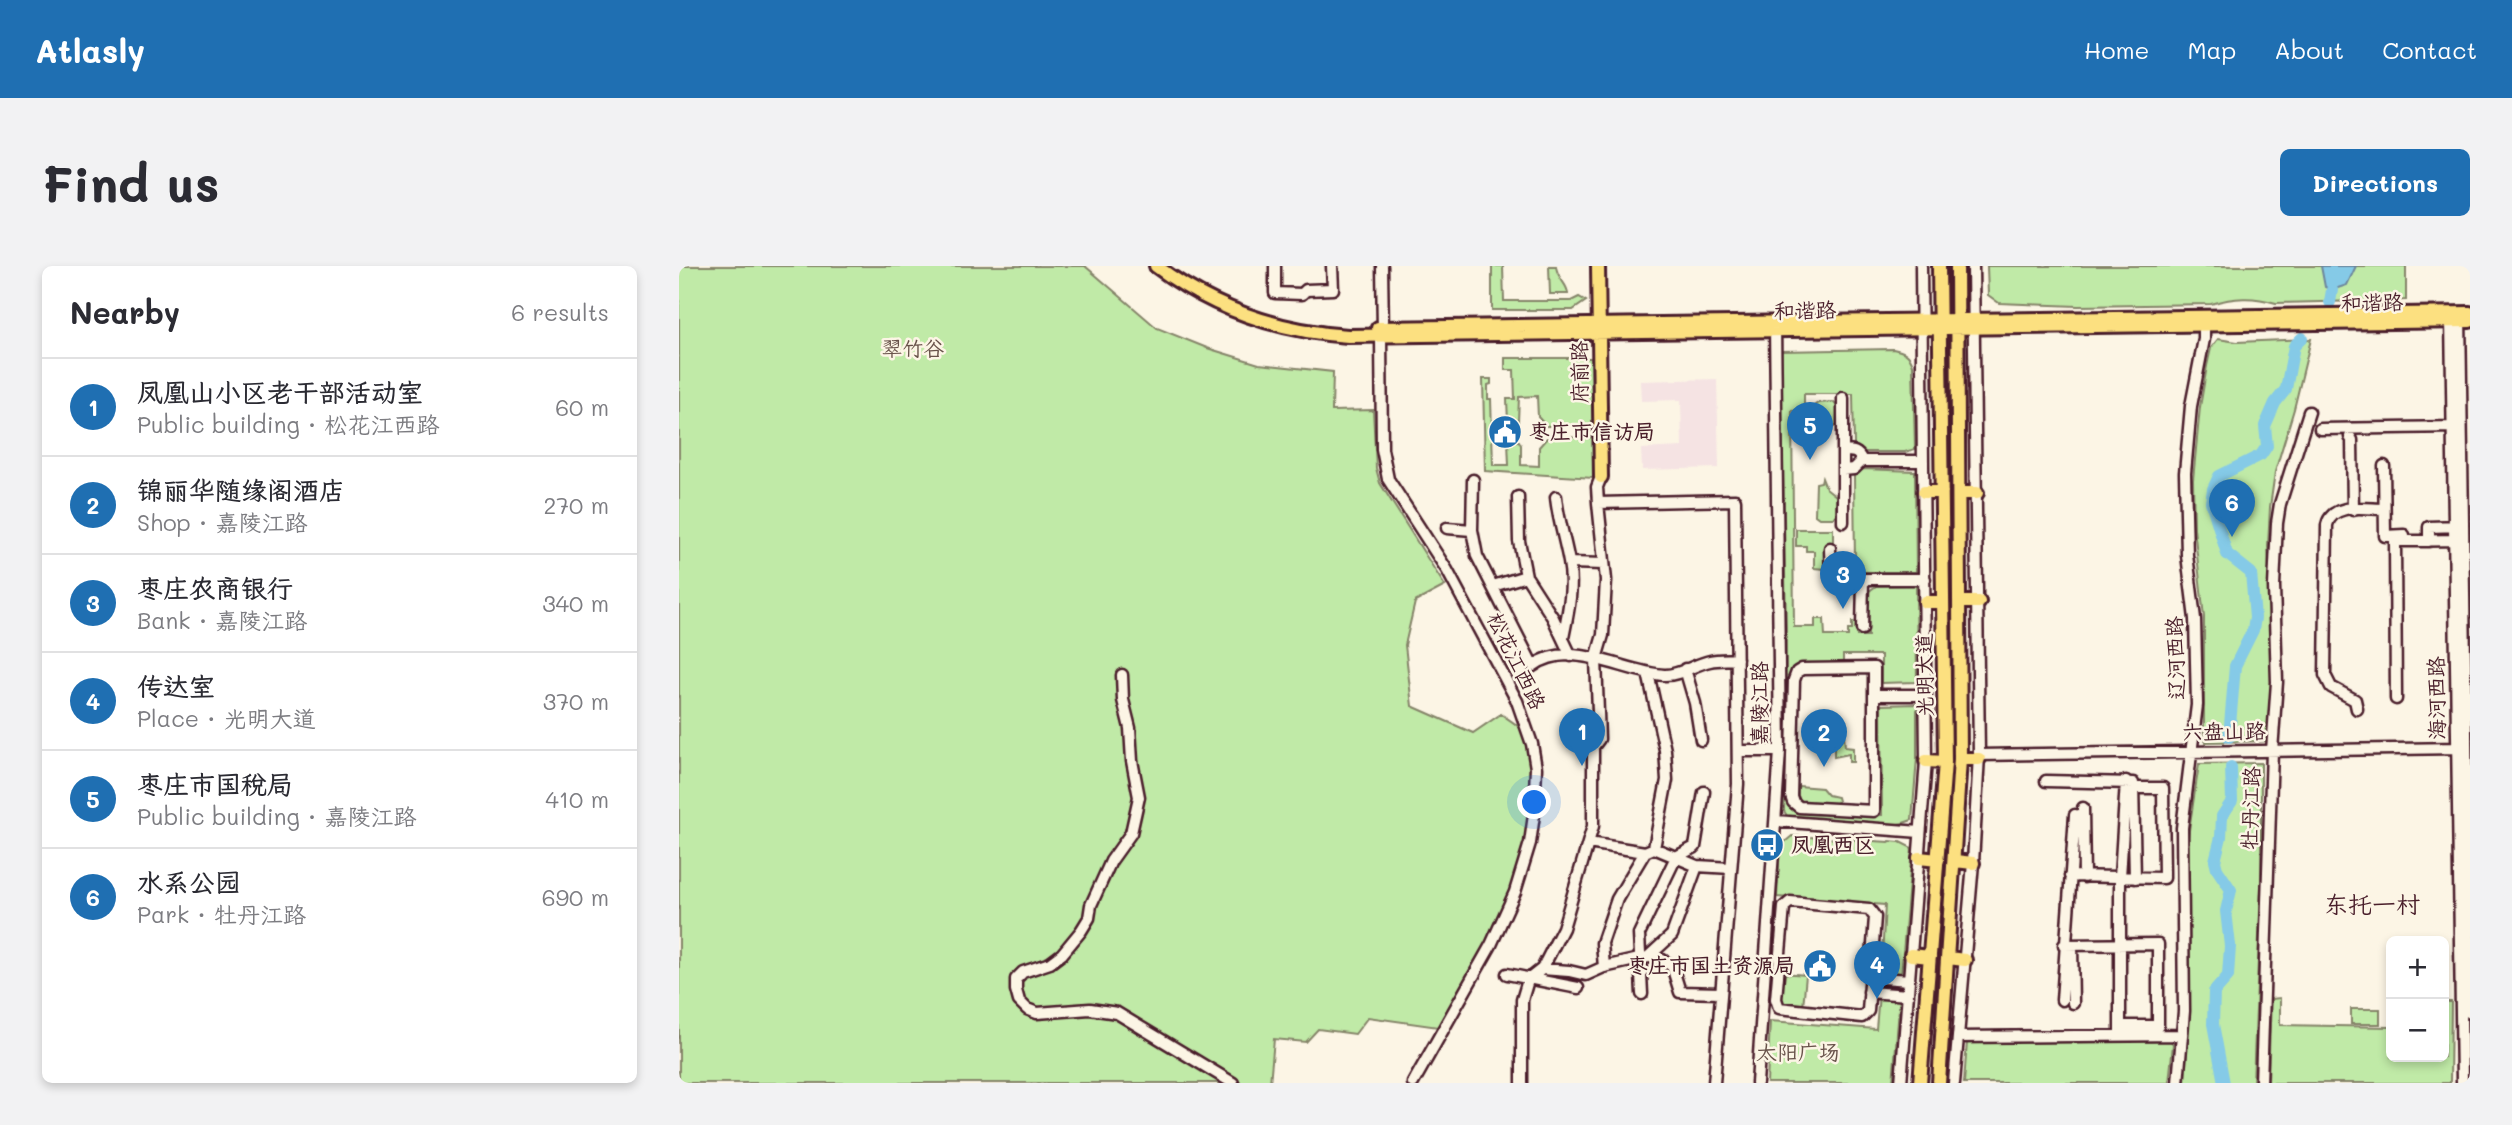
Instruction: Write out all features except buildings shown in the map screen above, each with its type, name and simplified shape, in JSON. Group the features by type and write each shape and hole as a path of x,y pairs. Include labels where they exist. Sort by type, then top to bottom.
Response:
{"main road":[{"name":"和谐路","path":"1156,266 1199,294 1263,321 1329,335 2460,317"},
{"name":"和谐路","path":"1170,266 1212,292 1265,313 1309,324 1382,334"},
{"name":"府前路","path":"1598,266 1601,477"},
{"name":"光明大道","path":"1920,1083 1945,762 1939,266"},
{"name":"光明大道","path":"1939,1083 1960,759 1957,266"},
{"path":"1924,492 1942,492"},
{"path":"1959,492 1977,493"},
{"path":"1925,602 1943,602"},
{"path":"1961,602 1979,602"},
{"path":"1960,759 1979,757"},
{"path":"1926,761 1945,762"},
{"path":"1919,858 1938,860"},
{"path":"1955,861 1973,863"},
{"path":"1911,955 1930,957"},
{"path":"1948,958 1965,960"}],"street":[{"path":"1275,266 1275,293 1301,294 1305,290 1333,289 1332,266"},
{"name":"松花江西路","path":"1382,266 1382,449 1388,479 1447,570 1517,701 1532,744 1536,768 1530,843 1515,892 1491,945 1413,1083"},
{"name":"光明大道","path":"1901,1083 1926,761 1921,266"},
{"path":"1954,1083 1973,863 1979,757 1973,266"},
{"name":"海河西路","path":"2460,317 2458,526 2470,1013"},
{"name":"辽河西路","path":"2178,1083 2182,1035 2182,828 2197,705 2195,619 2186,543 2185,473 2191,406 2204,339 2204,321"},
{"name":"嘉陵江路","path":"1758,1083 1780,751 1775,327"},
{"path":"1843,398 1843,522"},
{"name":"牡丹江路","path":"2261,1083 2272,751 2277,682 2274,586 2277,523 2280,504 2309,412"},
{"path":"2320,429 2457,427"},
{"path":"2350,437 2353,510"},
{"path":"1843,451 1854,451 1860,455 1862,461"},
{"path":"1843,470 1854,469 1862,461 1923,461"},
{"path":"2384,466 2385,536 2459,540"},
{"path":"1522,1083 1522,1000 1528,980 1542,969 1563,928 1593,826 1593,747 1599,739 1596,659 1603,635 1606,580 1597,487 1601,477"},
{"path":"1473,480 1472,530 1477,555 1533,666 1545,657 1571,656 1596,659 1668,676 1710,661 1737,659"},
{"path":"1518,497 1519,541 1526,576 1571,656"},
{"path":"1556,497 1559,526 1570,563 1571,600 1563,638"},
{"path":"1598,503 1735,500 1739,751 1714,1083"},
{"path":"2357,709 2355,700 2331,687 2325,675 2327,525 2332,512 2384,509"},
{"path":"2429,538 2429,527 2458,526"},
{"path":"1447,528 1472,530"},
{"path":"2396,699 2395,541 2429,538"},
{"path":"1831,548 1831,578 1842,586 1849,584 1851,579 1925,579"},
{"path":"1570,563 1604,564"},
{"path":"1493,586 1526,576"},
{"path":"1862,629 1863,579"},
{"path":"1803,668 1874,668 1874,695 1874,811 1799,807 1791,796 1794,680 1797,672 1803,668"},
{"path":"1685,669 1695,703 1701,740"},
{"path":"1604,967 1602,943 1617,898 1649,850 1667,780 1665,750 1648,673"},
{"path":"1122,675 1123,700 1131,728 1132,761 1139,797 1131,833 1111,861 1091,905 1089,918 1081,931 1062,954 1050,963 1023,972 1016,979 1016,990 1019,1001 1027,1009 1037,1013 1090,1009 1117,1013 1233,1083"},
{"path":"1874,695 1926,695"},
{"name":"海河西路","path":"2462,1083 2465,748"},
{"name":"六盘山路","path":"1979,757 2465,748"},
{"path":"1739,751 1780,751"},
{"path":"2046,781 2163,788 2164,878 2070,876"},
{"path":"2120,1030 2120,877 2130,785"},
{"path":"2130,785 2135,877"},
{"path":"1642,993 1644,958 1639,934 1677,857 1695,847 1704,792"},
{"path":"2062,1000 2068,945 2070,876 2079,812 2084,877"},
{"path":"1776,821 1920,832"},
{"path":"1588,843 1649,850 1677,857 1697,866 1731,868"},
{"path":"1644,958 1672,935 1697,866"},
{"path":"1790,902 1873,911 1875,916 1870,977 1868,1011 1862,1017 1779,1008 1776,999 1784,907 1790,902"},
{"path":"1958,1037 2158,1026 2158,944 2068,945"},
{"path":"2068,945 2073,1003"},
{"path":"1542,969 1586,975 1604,967 1644,958 1659,958 1672,966 1680,992 1721,993"},
{"path":"1507,974 1578,988"},
{"path":"1870,977 1909,980"},
{"path":"1869,992 1908,995"},
{"path":"2120,1030 2182,1035"}],"shaded area":[{"path":"1717,379 1719,468 1642,470 1641,449 1682,447 1681,400 1641,401 1640,381"}],"green space":[{"name":"翠竹谷","path":"679,266 1085,266 1157,328 1207,348 1259,364 1333,372 1332,411 1373,410 1376,468 1380,483 1445,586 1415,602 1405,645 1412,706 1473,733 1501,714 1523,731 1532,757 1532,797 1528,829 1511,889 1485,945 1438,1027 1368,1017 1355,1034 1318,1029 1306,1042 1274,1039 1270,1083 679,1083"},
{"path":"1492,266 1503,266 1504,301 1571,301 1579,297 1586,301 1573,310 1492,310"},
{"path":"1549,266 1556,266 1568,294 1550,294"},
{"path":"1987,266 2406,266 2406,300 2276,303 2243,298 2211,304 2078,306 1999,303 1988,295"},
{"path":"2218,339 2237,342 2311,339 2275,472 2270,507 2268,546 2276,741 2206,742 2204,739 2204,617 2194,528 2193,480 2207,366 2211,348"},
{"path":"1893,349 1906,354 1913,365 1915,449 1905,452 1862,452 1854,445 1853,394 1804,394 1804,410 1792,411 1794,627 1815,627 1815,619 1824,619 1825,636 1848,636 1848,630 1852,630 1852,622 1857,623 1857,636 1868,636 1868,592 1876,586 1916,585 1917,682 1881,683 1881,655 1843,655 1843,665 1798,665 1794,670 1790,803 1843,814 1882,815 1881,705 1917,704 1917,758 1912,820 1868,827 1789,819 1784,811 1786,627 1781,351"},
{"path":"1505,358 1591,358 1593,425 1546,426 1538,417 1537,396 1519,397 1518,422 1508,422 1507,399 1515,399 1514,370 1505,370"},
{"path":"1483,379 1491,379 1488,399 1491,399 1493,465 1509,465 1508,441 1519,441 1521,465 1539,466 1539,447 1547,438 1593,437 1593,478 1485,471"},
{"path":"1833,402 1837,406 1837,424 1821,443 1821,437 1816,436 1815,405"},
{"path":"1862,469 1915,471 1916,572 1864,572 1855,564 1854,476"},
{"path":"1822,478 1826,488 1836,496 1836,514 1833,518 1819,518 1815,515 1816,483 1821,482"},
{"path":"1796,529 1833,529 1833,546 1824,546 1824,569 1814,568 1814,551 1806,551 1806,546 1796,546"},
{"path":"1844,734 1845,747 1853,748 1853,762 1849,762 1849,754 1834,757 1834,736"},
{"path":"2261,763 2261,887 2253,1083 2185,1083 2190,1001 2188,837 2199,764"},
{"path":"1798,786 1822,788 1828,795 1837,797 1838,801 1835,805 1803,803 1798,796"},
{"path":"1792,836 1900,842 1912,848 1901,976 1881,975 1885,905 1777,897 1780,846"},
{"path":"1782,973 1806,975 1803,1007 1782,1005"},
{"name":"太阳广场","path":"1879,994 1900,996 1893,1083 1767,1083 1770,1021 1876,1029"},
{"path":"2280,998 2280,1025 2386,1027 2386,1062 2449,1062 2451,1002 2450,1083 2268,1083 2271,999"},
{"path":"2351,1009 2380,1009 2380,1024 2351,1024"},
{"path":"2169,1039 2173,1044 2169,1083 1964,1083 1967,1042"}],"water":[{"path":"2321,266 2356,266 2347,285 2332,290 2325,287"}],"waterway":[{"path":"2330,302 2332,290"},
{"path":"2229,737 2235,666 2253,630 2255,618 2251,573 2227,554 2211,502 2213,489 2219,476 2261,455 2267,446 2265,426 2275,403 2286,389 2294,346 2302,338"},
{"path":"2224,1083 2213,1024 2214,992 2228,976 2230,946 2226,911 2231,890 2217,869 2215,861 2221,837 2222,816 2232,801 2231,767"}],"place":[{"name":"枣庄市信访局","path":"1505,432"},
{"name":"枣庄市国税局","path":"1810,460"},
{"name":"水系公园","path":"2232,537"},
{"name":"枣庄农商银行","path":"1843,609"},
{"name":"凤凰山小区老干部活动室","path":"1582,766"},
{"name":"锦丽华随缘阁酒店","path":"1824,767"},
{"name":"凤凰西区","path":"1767,845"},
{"name":"枣庄市国土资源局","path":"1820,966"},
{"name":"传达室","path":"1877,999"}],"district":[{"name":"东托一村","path":"2372,905"}]}
